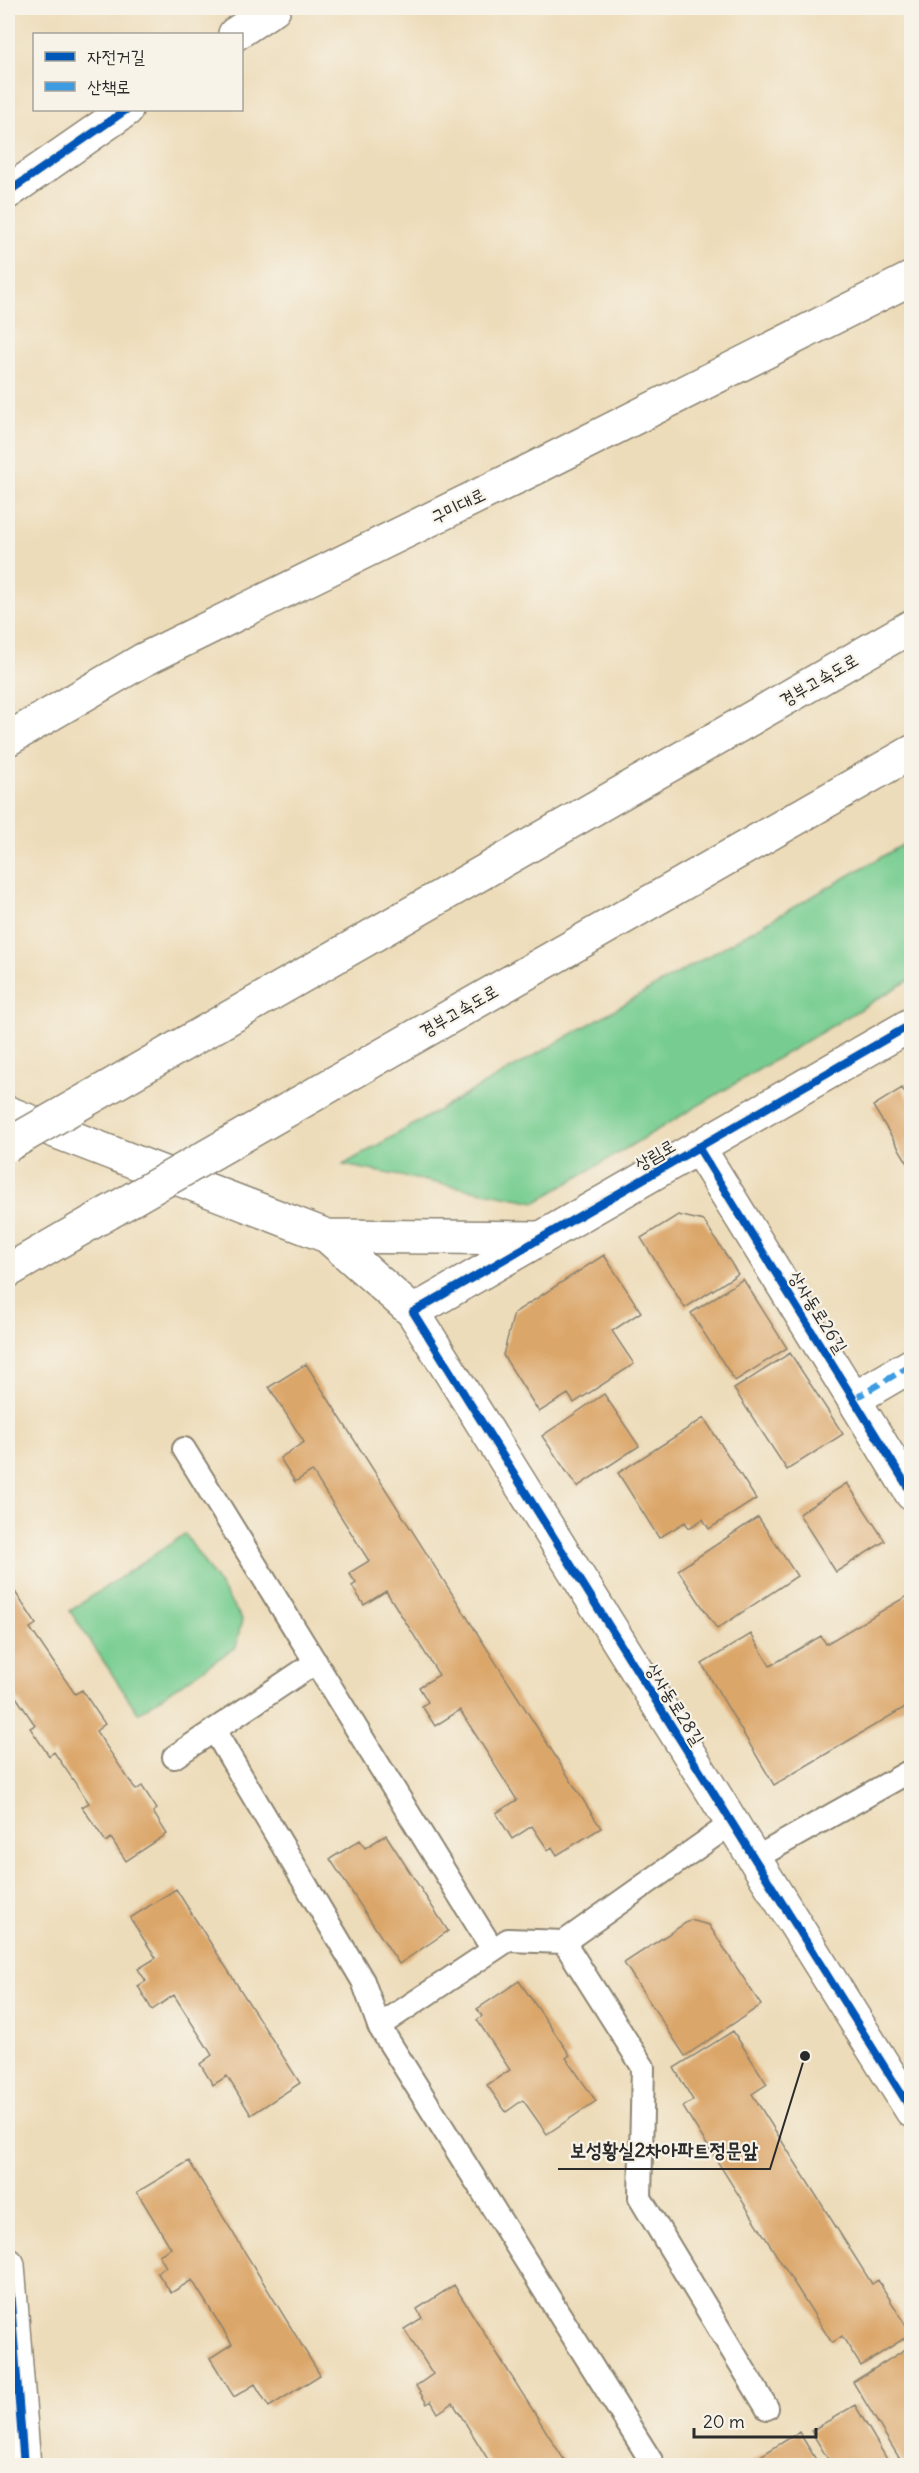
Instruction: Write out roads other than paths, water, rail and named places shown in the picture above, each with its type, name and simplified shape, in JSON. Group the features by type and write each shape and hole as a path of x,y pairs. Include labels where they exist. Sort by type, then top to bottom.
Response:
{"main road":[{"path":"236,33 274,8"},
{"path":"8,192 125,111"},
{"name":"구미대로","path":"8,739 143,660 533,469 912,279"},
{"name":"경부고속도로","path":"8,1145 912,626"},
{"name":"경부고속도로","path":"8,1271 912,752"},
{"name":"상림로","path":"413,1312 912,1024"},
{"path":"8,1113 327,1236 541,1238"},
{"name":"상사동로26길","path":"698,1147 912,1494"},
{"name":"상사동로28길","path":"327,1236 413,1312 912,2112"},
{"path":"854,1399 912,1365"},
{"path":"8,2265 24,2466"}],"lane":[{"path":"184,1449 493,1950"},
{"path":"174,1757 316,1662"},
{"path":"214,1730 363,1981 380,2026 653,2464"},
{"path":"754,1859 912,1770"},
{"path":"380,2026 508,1940 564,1942 732,1823"},
{"path":"564,1942 643,2067 640,2198 766,2408"}],"place":[{"name":"보성황실2차아파트정문앞","path":"805,2056"}]}
